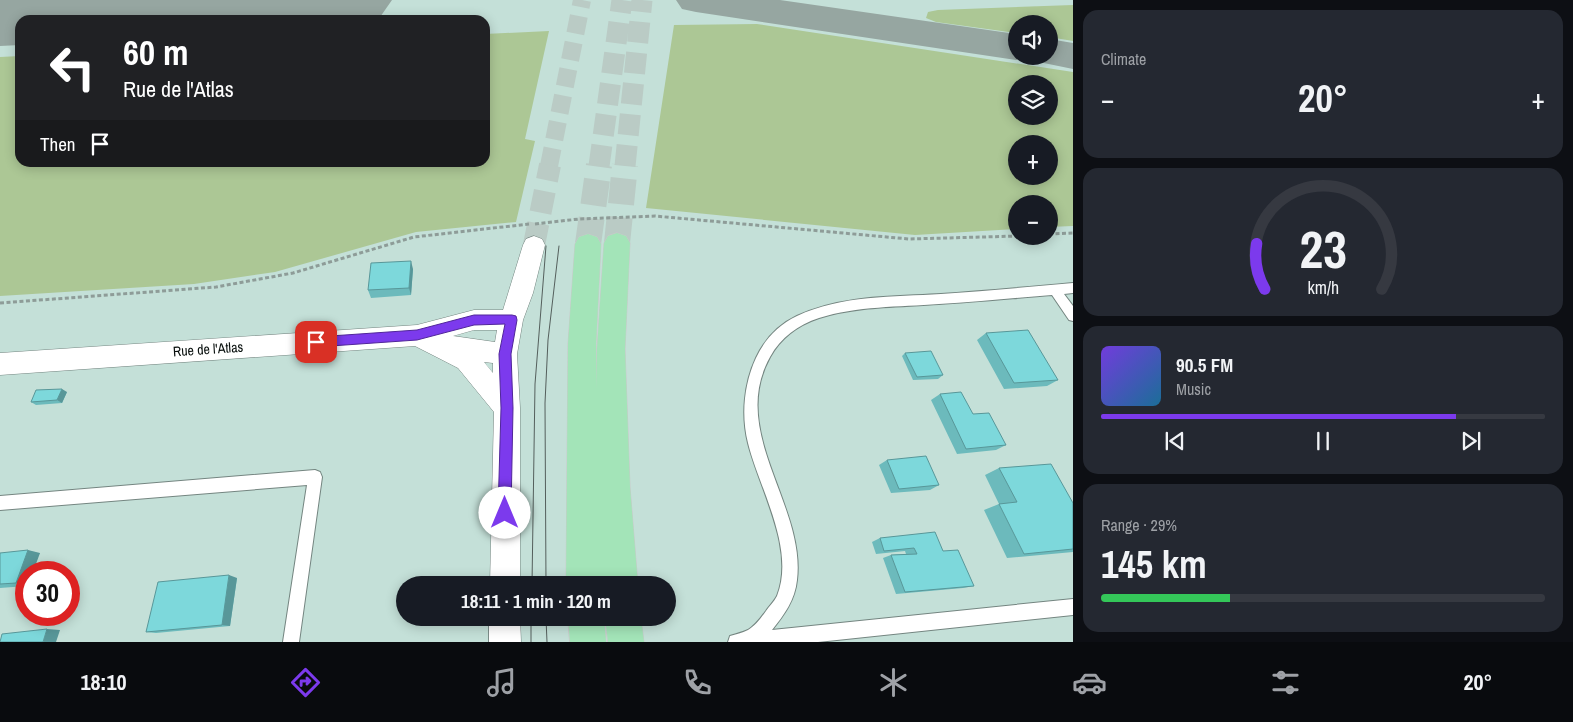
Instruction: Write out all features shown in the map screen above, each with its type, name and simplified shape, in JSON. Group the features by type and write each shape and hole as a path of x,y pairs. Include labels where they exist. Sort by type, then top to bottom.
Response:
{"highway":[{"path":"617,243 611,349 614,487 619,576"},
{"path":"584,576 582,344 588,244"},
{"path":"587,626 588,642"},
{"path":"624,626 626,642"}],"street":[{"path":"505,576 507,408 505,354 512,320 534,245"},
{"name":"Rue de l'Atlas","path":"427,339 474,320 521,293"},
{"name":"Rue de l'Atlas","path":"474,320 512,320"},
{"path":"427,339 467,360 507,408"},
{"name":"Rue de l'Atlas","path":"8,361 427,339 505,354"},
{"path":"505,626 505,642"}],"lane":[{"path":"742,642 767,623 784,600 788,586 788,543 756,442 752,414 752,390 759,362 773,342 787,328 804,319 852,306 1073,288"},
{"path":"1055,290 1073,316"},
{"path":"0,503 315,477 291,642"},
{"path":"742,642 1073,607"}],"path":[{"path":"1058,234 1073,233"}],"shaded area":[{"path":"0,0 1073,0 1073,642 0,642"}],"green space":[{"path":"1073,5 1073,41 1058,38 1058,15 1008,15 1008,32 936,22 926,18 928,12 938,10"},
{"path":"757,24 1008,62 1008,65 1027,65 1073,72 1073,226 1058,227 1058,195 1008,195 1008,229 915,235 646,208 674,25"},
{"path":"549,31 525,139 535,141 516,222 416,232 275,272 194,284 0,296 0,57 15,56 15,167 490,167 490,34"}],"building":[{"path":"411,261 409,288 368,290 371,263"},
{"path":"1028,330 1058,380 1014,383 986,333"},
{"path":"931,351 943,375 917,377 905,353"},
{"path":"62,389 57,400 31,402 36,390"},
{"path":"961,392 973,414 989,413 1006,445 966,449 940,394"},
{"path":"926,456 939,485 899,489 887,460"},
{"path":"1051,464 1073,503 1073,549 1024,554 999,504 1017,502 999,468"},
{"path":"935,532 943,551 958,550 974,586 905,592 891,555 917,554 914,548 884,551 880,538"},
{"path":"28,550 24,561 15,561 15,583 0,584 0,553"},
{"path":"229,575 222,625 146,632 158,582"},
{"path":"47,629 43,642 0,642 2,634"}],"taxiway":[{"path":"696,0 1008,46"},
{"path":"86,15 130,10"},
{"path":"1058,54 1073,56"}],"runway":[{"path":"0,15 342,0"}],"tunnel":[{"path":"549,166 582,0"},
{"path":"599,166 622,0"},
{"path":"625,166 642,0"},
{"path":"534,245 550,165"},
{"path":"588,244 599,165"},
{"path":"617,243 625,165"}],"tram line":[{"path":"532,576 535,384 546,246"},
{"path":"546,576 545,403 548,340 559,246"},
{"path":"531,626 531,642"},
{"path":"546,626 547,642"}],"route":[{"path":"316,342 417,335 474,320 512,320 505,354 507,408 505,513"}]}
